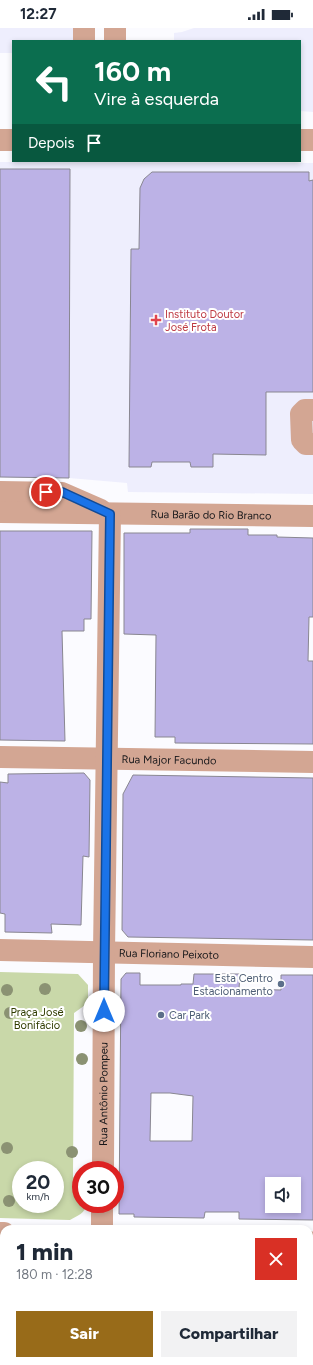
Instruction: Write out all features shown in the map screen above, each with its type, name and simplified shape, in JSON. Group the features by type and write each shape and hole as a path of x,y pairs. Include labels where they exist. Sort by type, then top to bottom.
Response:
{"street":[{"path":"84,28 84,40"},
{"path":"115,28 115,40"},
{"path":"0,140 12,140"},
{"path":"301,140 313,140"},
{"path":"313,410 305,410 301,414 302,440 306,444 313,444"},
{"name":"Rua Barão do Rio Branco","path":"0,492 62,492 110,514"},
{"name":"Rua Barão do Rio Branco","path":"0,512 313,516"},
{"name":"Rua Antônio Pompeu","path":"102,1161 110,514"},
{"name":"Rua Major Facundo","path":"0,757 107,760 313,762"},
{"name":"Rua Floriano Peixoto","path":"0,950 313,957"},
{"path":"102,1213 102,1225"}],"shaded area":[{"path":"0,28 74,28 74,40 12,40 12,53 0,53"},
{"path":"194,28 313,28 313,112 301,111 301,40 174,40 174,33"},
{"name":"Instituto Doutor José Frota","path":"0,162 313,163 313,494 128,492 127,483 69,478 0,477"}],"green space":[{"name":"Praça José Bonifácio","path":"0,972 78,974 88,985 88,1003 74,1013 72,1213 82,1213 70,1220 0,1218"}],"building":[{"path":"0,169 70,169 69,478 0,477"},
{"path":"152,172 309,172 309,181 313,180 313,392 266,392 266,455 213,454 213,467 191,467 190,462 152,462 151,467 129,467 131,249 139,249 140,188 144,179"},
{"path":"190,529 248,529 248,535 277,535 277,537 313,538 313,617 309,617 308,661 313,661 313,744 175,743 175,737 155,737 156,635 124,634 124,533 190,533"},
{"path":"0,531 92,531 91,619 84,619 84,631 62,631 65,741 0,740"},
{"path":"84,773 90,780 89,857 83,856 81,925 51,924 52,933 5,932 5,914 0,913 0,782 8,783 8,774"},
{"path":"133,775 313,778 313,940 128,937 122,930 123,794"},
{"path":"126,973 140,973 140,985 193,984 194,974 240,974 239,989 281,990 281,975 313,975 313,1220 239,1219 239,1212 205,1212 204,1218 134,1217 134,1214 119,1214 124,1213 124,1161 119,1161 121,979","holes":["151,1093 170,1093 193,1096 192,1141 150,1141"]}],"place":[{"name":"Instituto Doutor José Frota","path":"156,320"},
{"name":"Esta Centro Estacionamento","path":"281,984"},
{"name":"Car Park","path":"161,1015"}],"route":[{"path":"46,492 62,492 110,514 104,1011"}]}
